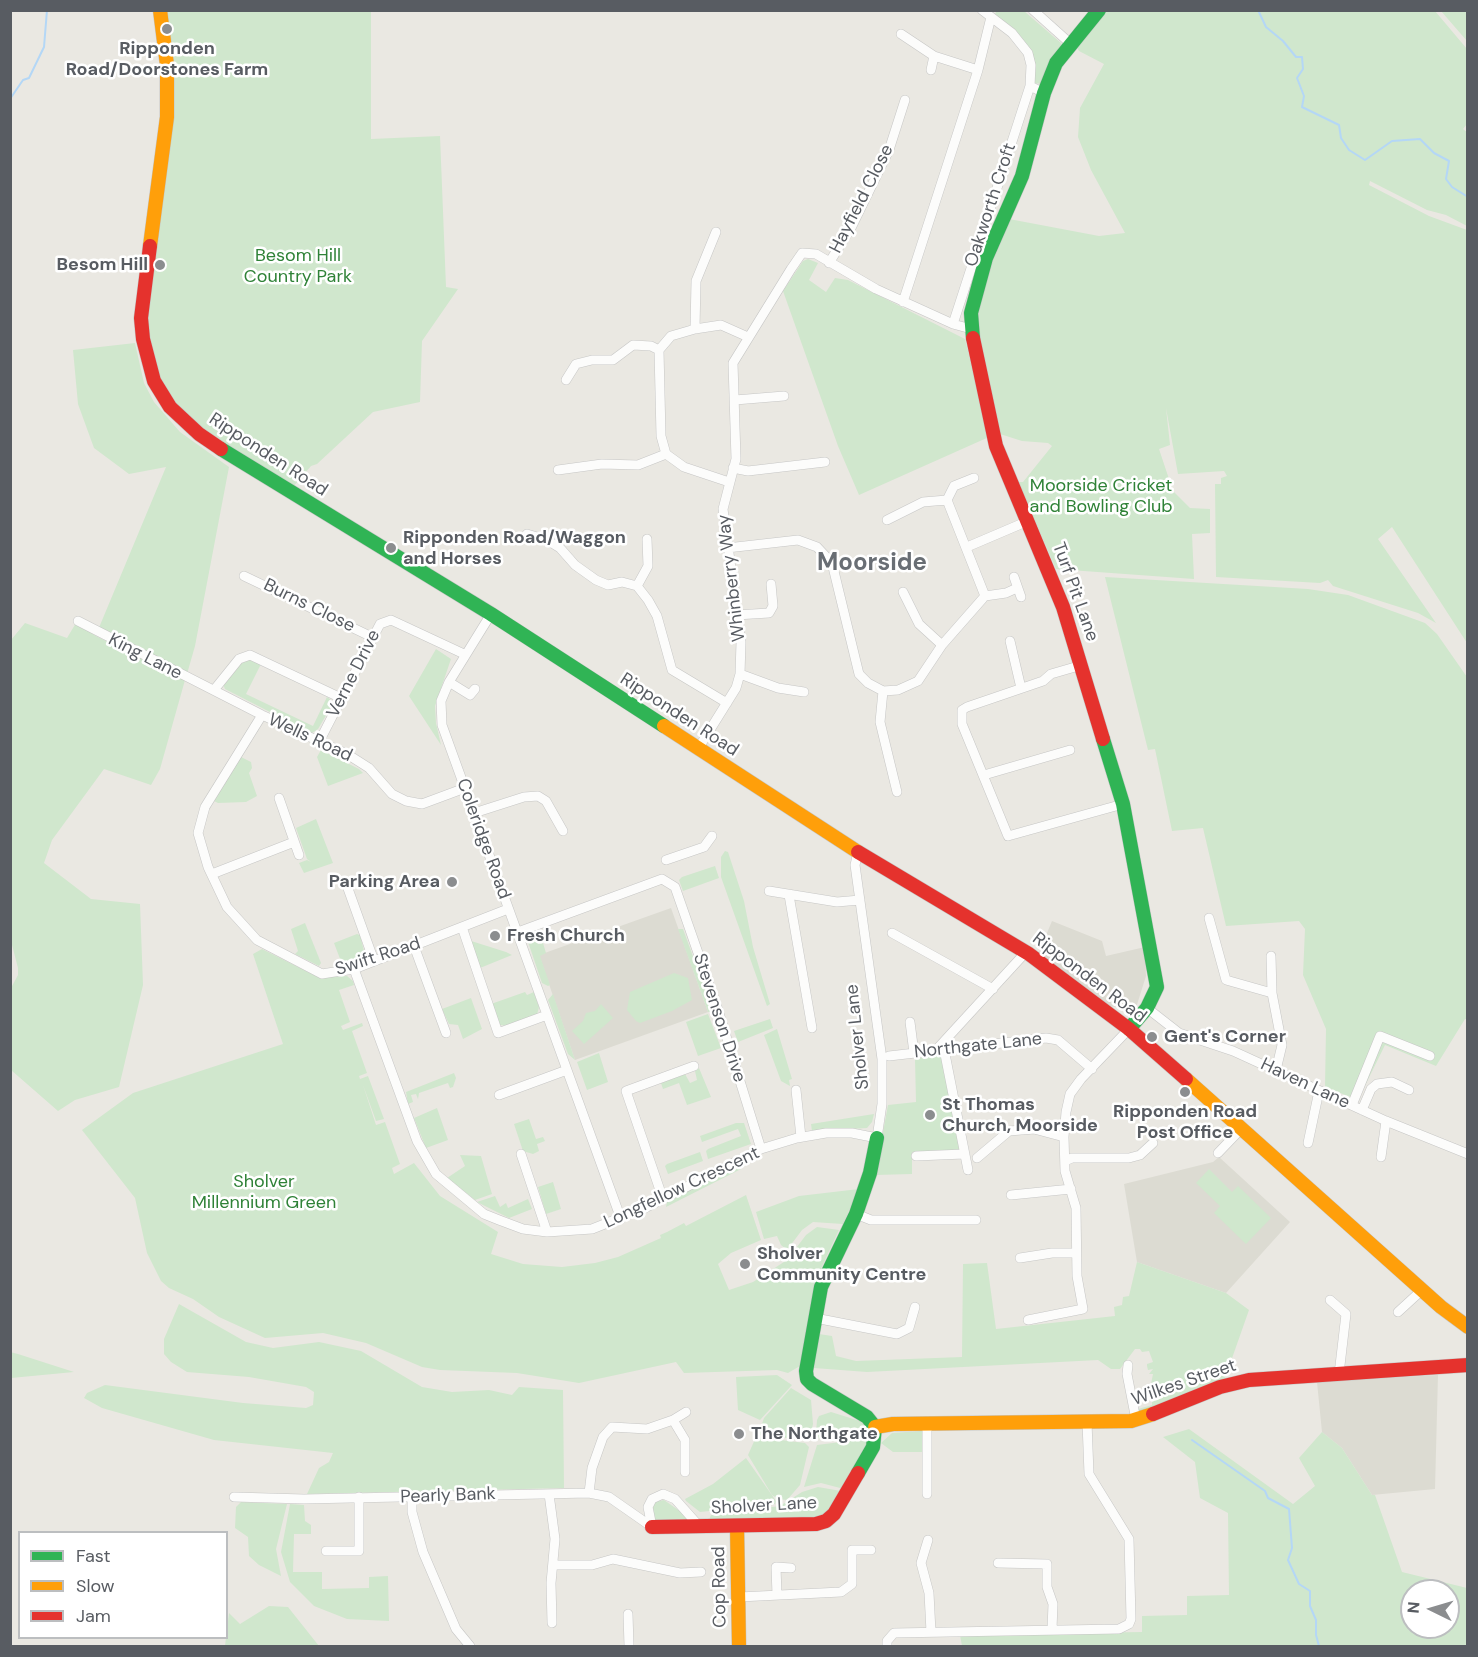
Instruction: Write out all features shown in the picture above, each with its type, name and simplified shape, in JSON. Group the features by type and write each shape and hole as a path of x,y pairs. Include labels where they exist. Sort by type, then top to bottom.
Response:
{"street":[{"name":"Ripponden Road","path":"160,10 167,65 167,117 141,318 143,338 154,381 170,406 200,434 256,472 491,614 858,852 1026,952 1129,1029 1422,1290 1467,1327"},
{"path":"903,302 978,70 991,17 982,10"},
{"path":"1033,10 1072,45"},
{"name":"Turf Pit Lane","path":"1099,10 1056,63 1044,93 1022,176 986,258 970,313 971,329 996,446 1060,597 1123,804 1157,987 1148,1008 1129,1029"},
{"name":"Oakworth Croft","path":"953,324 1030,86 1031,65 1028,53 1020,40 991,17"},
{"path":"901,34 934,56 978,70"},
{"path":"931,70 934,56"},
{"path":"1030,86 1044,93"},
{"name":"Hayfield Close","path":"829,263 852,226 889,150 905,100"},
{"path":"694,329 696,280 716,232"},
{"name":"Whinberry Way","path":"698,749 727,703 740,674 741,642 723,509 736,450 733,363 802,253 816,254 829,263"},
{"path":"829,263 903,302 953,324 971,329"},
{"path":"729,482 684,467 666,454 661,436 659,350 671,336 694,329 721,325 748,337"},
{"path":"566,380 576,364 592,360 613,360 633,345 651,346 659,350"},
{"path":"735,400 784,396"},
{"path":"558,470 602,464 638,465 666,454"},
{"path":"733,468 748,471 825,462"},
{"path":"946,500 954,486 974,478"},
{"path":"887,520 923,502 946,500"},
{"path":"946,500 985,596"},
{"path":"967,547 1028,521"},
{"path":"528,534 547,540 560,548 575,565 596,580 608,585 622,582 637,586 657,616 672,670 727,703"},
{"path":"637,586 648,566 647,539"},
{"path":"727,548 798,540 817,547 832,563 859,674 868,683 883,691 898,690 918,681 942,645 985,596 1006,593 1017,588"},
{"name":"Burns Close","path":"244,576 372,637"},
{"path":"1014,577 1021,597"},
{"path":"736,615 769,613 773,606 771,584"},
{"path":"903,592 918,624 942,645"},
{"name":"Coleridge Road","path":"491,614 464,654 449,682 441,701 442,725 621,1219"},
{"name":"Verne Drive","path":"319,742 380,624 391,620 464,654"},
{"name":"King Lane","path":"78,621 110,640 214,690"},
{"path":"1010,640 1021,688"},
{"path":"214,690 238,658 250,655 341,698"},
{"path":"1082,665 1051,674 1043,681 962,710 962,724 1008,836 1123,804"},
{"path":"740,674 778,688 804,692"},
{"path":"449,682 470,694 475,689"},
{"name":"Wells Road","path":"214,690 262,716 347,754 369,768 392,794 406,801 422,804 465,788"},
{"path":"883,691 880,722 897,792"},
{"name":"Swift Road","path":"262,716 202,813 198,833 227,908 256,940 322,974 354,969 508,909"},
{"path":"984,776 1070,750"},
{"path":"474,813 524,797 538,796 546,801 563,831"},
{"path":"279,798 299,855"},
{"path":"666,860 704,847 712,836"},
{"path":"212,874 294,842"},
{"name":"Sholver Lane","path":"652,1527 804,1525 826,1521 848,1493 873,1447 875,1427 867,1417 815,1387 807,1379 806,1371 826,1272 856,1214 870,1173 882,1104 882,1059 855,865 858,852"},
{"name":"Stevenson Drive","path":"518,932 662,879 675,888 718,1010 761,1149"},
{"path":"346,883 374,961"},
{"path":"769,891 837,902 860,900"},
{"path":"789,895 812,1028"},
{"path":"1209,918 1226,980 1272,993"},
{"path":"462,927 498,1033 547,1015"},
{"path":"892,933 993,989"},
{"path":"414,946 446,1032"},
{"path":"968,1170 940,1049 1026,952"},
{"path":"1271,956 1272,993 1282,1045 1276,1070"},
{"name":"Longfellow Crescent","path":"354,969 417,1141 436,1174 484,1214 523,1229 547,1232 592,1229 621,1219 761,1149 801,1137 852,1133 877,1138"},
{"name":"Haven Lane","path":"1148,1008 1179,1034 1233,1051 1386,1121 1467,1154"},
{"path":"909,1022 914,1053"},
{"path":"1028,1320 1059,1316 1083,1309 1077,1276 1076,1208 1065,1161 1064,1137 1070,1094 1129,1029"},
{"path":"1352,1105 1380,1036 1430,1056"},
{"name":"Northgate Lane","path":"889,1056 1046,1038 1058,1040 1092,1069"},
{"path":"663,1198 626,1091 694,1066"},
{"path":"499,1095 567,1070"},
{"path":"1362,1110 1371,1089 1377,1084 1392,1082 1409,1090"},
{"path":"796,1090 801,1137"},
{"path":"1308,1143 1319,1091"},
{"path":"1381,1157 1386,1121"},
{"path":"1218,1153 1241,1129"},
{"path":"977,1158 1010,1131 1034,1130 1064,1137"},
{"path":"1065,1161 1072,1158 1129,1158 1140,1155 1153,1143"},
{"path":"520,1154 547,1232"},
{"path":"916,1156 964,1154"},
{"path":"1011,1195 1071,1189"},
{"path":"856,1214 872,1220 976,1220"},
{"path":"1020,1258 1052,1253 1076,1253"},
{"path":"1398,1312 1422,1290"},
{"path":"1330,1300 1346,1314 1339,1374"},
{"path":"815,1318 897,1334 909,1328 915,1307"},
{"path":"1128,1365 1127,1374 1136,1420"},
{"name":"Wilkes Street","path":"875,1427 1136,1420 1220,1388 1249,1380 1467,1365"},
{"path":"589,1493 592,1468 606,1431 612,1427 647,1429 673,1420 686,1412"},
{"path":"673,1420 685,1440 685,1472"},
{"path":"887,1647 887,1641 894,1633 1119,1629 1129,1624 1131,1619 1128,1539 1089,1474 1087,1422"},
{"path":"927,1424 927,1494"},
{"name":"Pearly Bank","path":"234,1497 412,1497 589,1493 609,1497 652,1527"},
{"path":"549,1494 555,1539 551,1583 552,1623"},
{"path":"652,1527 648,1507 652,1500 663,1494 675,1499 700,1527"},
{"path":"326,1551 359,1551 359,1497"},
{"path":"412,1497 412,1512 423,1552 456,1629 470,1647"},
{"name":"Cop Road","path":"737,1526 739,1647"},
{"path":"928,1540 921,1563 930,1593 931,1632"},
{"path":"739,1597 841,1592 852,1584 852,1550 872,1550"},
{"path":"554,1565 592,1565 617,1559 680,1573 690,1568 701,1572"},
{"path":"998,1563 1047,1564 1047,1587 1053,1604 1052,1629"},
{"path":"777,1595 776,1567 791,1568"},
{"path":"628,1614 629,1647"}],"shaded area":[{"path":"671,908 708,1012 575,1060 539,955"},
{"path":"1052,921 1102,941 1106,956 1145,947 1146,976 1135,1011 1104,1005 1037,957"},
{"path":"1219,1157 1290,1222 1226,1293 1137,1262 1124,1184 1213,1162"},
{"path":"1438,1375 1435,1489 1372,1495 1342,1448 1322,1432 1317,1382"}],"green space":[{"name":"Besom Hill Country Park","path":"166,11 371,11 371,139 440,136 446,287 458,289 422,341 420,402 373,412 317,464 311,466 293,487 198,427 167,393 151,352 147,312 174,86 173,55"},
{"path":"997,11 1024,11 1061,43 1062,47 1041,84 1033,83 1028,47 1012,27 994,15"},
{"name":"Moorside Cricket and Bowling Club","path":"1104,11 1435,11 1467,49 1467,124 1463,129 1468,133 1467,226 1446,215 1427,210 1370,181 1369,185 1429,216 1467,230 1467,643 1392,527 1378,539 1436,623 1418,613 1333,586 1328,580 1320,583 1216,577 1215,484 1221,484 1221,478 1227,476 1224,471 1178,474 1166,408 1170,445 1159,449 1173,491 1190,508 1210,509 1210,533 1192,534 1194,579 1056,569 1018,482 1023,482 1052,446 1048,443 1022,441 1000,434 978,337 977,316 994,256 1009,219 1099,236 1125,233 1091,170 1078,137 1080,108 1104,64 1079,51 1076,46 1092,29"},
{"path":"1441,11 1467,11 1467,41"},
{"path":"808,259 818,263 809,280 826,292 835,278 848,280 965,339 989,437 859,495 838,446 783,291 803,261"},
{"path":"135,343 144,383 154,402 180,432 229,467 195,646 187,674 98,630 166,467 129,474 94,448 78,404 73,350"},
{"path":"1105,577 1308,589 1348,595 1425,623 1437,634 1467,677 1467,1019 1436,1066 1385,1045 1358,1100 1325,1087 1326,1029 1303,975 1305,929 1299,921 1226,926 1203,828 1172,831 1155,749 1148,750"},
{"path":"25,623 67,638 76,623 96,636 185,680 160,769 151,785 104,769 52,840 44,863 91,899 140,904 143,985 119,1087 75,1100 58,1111 11,1070 11,988 18,975 18,968 11,941 11,640"},
{"path":"436,649 451,659 435,706 441,745 409,696"},
{"path":"250,659 261,664 246,694 313,726 327,697 330,699 331,707 318,729 312,733 307,731 225,689 223,684 238,664"},
{"path":"321,750 363,773 328,786 317,757"},
{"path":"239,756 251,762 252,768 249,773 257,796 246,802 218,803 214,801"},
{"path":"316,819 333,863 304,873 299,863 307,860 311,862 307,859 296,828"},
{"path":"725,851 728,852 744,901 753,947 770,1004 767,1006 721,877 721,857"},
{"path":"715,866 719,878 683,891 679,880 682,877"},
{"path":"305,923 321,963 319,966 295,954 298,951 291,929"},
{"path":"678,929 683,929 713,1011 708,1012"},
{"path":"535,931 538,944 543,943 546,953 540,956 550,985 548,986 542,983 527,939"},
{"path":"357,934 360,935 365,955 342,964 334,943"},
{"path":"468,940 506,952 512,955 480,968"},
{"name":"Sholver Millennium Green","path":"262,949 312,974 330,977 347,976 353,981 354,985 339,990 350,1022 341,1026 343,1030 362,1023 363,1026 352,1031 367,1073 359,1076 360,1079 368,1076 384,1119 376,1121 363,1085 376,1125 385,1122 400,1164 392,1168 394,1174 414,1163 440,1196 498,1232 491,1254 523,1264 562,1267 595,1263 618,1257 661,1238 660,1235 684,1223 686,1226 746,1195 761,1240 731,1253 718,1264 729,1290 753,1282 787,1260 806,1235 817,1227 839,1230 817,1277 800,1366 788,1373 777,1370 684,1373 676,1362 579,1383 517,1373 440,1370 422,1367 366,1343 323,1333 265,1338 219,1317 193,1299 169,1288 161,1281 147,1253 135,1198 82,1130 133,1093 283,1044 253,954"},
{"path":"674,973 688,978 692,1000 672,1011 640,1023 636,1021 627,1010 630,992"},
{"path":"525,992 527,995 534,992 539,1007 537,1015 508,1026 500,1025 491,1004"},
{"path":"553,994 575,1060 568,1054 548,1000"},
{"path":"471,998 482,1029 463,1039 458,1025 449,1024 442,1009"},
{"path":"601,1004 613,1018 584,1044 572,1031 583,1021 586,1013 595,1011"},
{"path":"708,1014 721,1048 698,1056 686,1022"},
{"path":"770,1019 773,1028 738,1042 734,1031"},
{"path":"777,1029 792,1079 789,1080 790,1086 781,1081 764,1035"},
{"path":"599,1053 608,1082 587,1090 577,1062"},
{"path":"942,1054 960,1151 912,1152 912,1174 875,1175 888,1105 916,1102 915,1059"},
{"path":"699,1068 711,1097 687,1105 679,1083 663,1089 661,1083 685,1074 690,1083 697,1080 695,1071"},
{"path":"454,1073 456,1078 453,1087 450,1088 448,1083 419,1093 418,1099 416,1094 411,1095 413,1102 408,1104 406,1092"},
{"path":"437,1108 448,1140 426,1148 414,1118"},
{"path":"874,1114 867,1128 812,1131 811,1124"},
{"path":"529,1119 536,1139 543,1137 545,1141 537,1144 539,1151 533,1154 523,1151 514,1124"},
{"path":"736,1123 744,1123 751,1144 708,1159 706,1151 708,1149 741,1136 738,1129 702,1142 700,1136"},
{"path":"700,1152 703,1161 668,1174 665,1166 667,1164"},
{"path":"460,1155 481,1156 492,1194 475,1200 447,1178 465,1166"},
{"path":"739,1165 741,1169 666,1207 667,1202"},
{"path":"1209,1169 1232,1192 1238,1186 1271,1218 1246,1244 1214,1213 1220,1206 1196,1183"},
{"path":"553,1182 561,1209 546,1214 538,1187"},
{"path":"859,1189 843,1224 813,1222 802,1230 787,1250 781,1245 777,1236 764,1239 756,1212 799,1196"},
{"path":"495,1196 500,1207 506,1203 508,1208 528,1199 532,1209 509,1218 477,1202"},
{"path":"1137,1262 1226,1293 1249,1310 1224,1381 1175,1402 1139,1412 1138,1409 1152,1405 1152,1402 1156,1400 1154,1395 1158,1393 1151,1384 1153,1374 1149,1374 1153,1369 1148,1370 1147,1366 1153,1362 1149,1351 1142,1352 1140,1349 1135,1349 1120,1369 1111,1369 1098,1360 867,1372 814,1368 819,1334 832,1336 836,1356 856,1361 962,1357 963,1264 987,1263 996,1329 1115,1316 1114,1307 1122,1305 1123,1297 1129,1296"},
{"path":"179,1304 246,1342 273,1348 319,1342 361,1351 422,1387 452,1392 489,1390 512,1395 519,1387 563,1390 564,1488 307,1494 319,1468 329,1462 333,1453 214,1440 102,1408 84,1398 87,1393 105,1385 243,1403 306,1408 313,1405 314,1392 306,1387 249,1377 187,1372 171,1362 164,1354 164,1339"},
{"path":"10,1352 18,1354 74,1372 11,1378"},
{"path":"777,1375 792,1385 760,1420 738,1410 736,1377"},
{"path":"791,1388 811,1400 813,1424 810,1437 804,1440 758,1435 764,1418"},
{"path":"831,1412 863,1422 869,1434 843,1440 820,1440 816,1433 817,1420 819,1416"},
{"path":"1189,1429 1293,1504 1315,1486 1299,1458 1322,1432 1342,1448 1372,1495 1375,1495 1402,1572 1430,1579 1400,1579 1400,1639 1460,1639 1460,1586 1467,1588 1467,1646 962,1646 960,1635 1142,1632 1142,1616 1187,1615 1187,1596 1229,1595 1228,1513 1200,1498 1195,1462 1163,1437"},
{"path":"922,1431 923,1452 893,1452 881,1443 892,1433"},
{"path":"756,1437 805,1443 809,1447 800,1485 787,1500 778,1499 772,1495 748,1455"},
{"path":"864,1439 870,1441 844,1489 821,1483 804,1487 817,1445"},
{"path":"746,1458 776,1501 775,1504 700,1512 686,1501 685,1499 713,1484"},
{"path":"818,1487 841,1491 836,1503 818,1519 708,1522 711,1515 780,1506 802,1492"},
{"path":"664,1500 684,1514 689,1521 657,1522 651,1508 655,1502"},
{"path":"241,1502 287,1504 276,1549 281,1576 259,1565 249,1556 248,1537 235,1528 236,1507"},
{"path":"290,1504 304,1505 305,1521 311,1525 311,1534 294,1534 293,1572 322,1572 322,1589 369,1588 369,1577 388,1576 389,1621 347,1619 314,1606 290,1582 281,1552"},
{"path":"269,1606 288,1607 319,1646 225,1646 226,1639 228,1639 229,1613 240,1624"}],"waterway":[{"path":"10,99 23,80 29,78 44,47 47,10"},
{"path":"1258,10 1266,27 1283,41 1296,57 1302,57 1303,69 1297,78 1304,96 1302,107 1339,125 1341,138 1349,150 1365,160 1392,141 1420,139 1434,153 1449,161 1446,179 1452,187 1468,197"},
{"path":"1192,1440 1265,1491 1268,1498 1289,1509 1292,1548 1288,1560 1299,1584 1310,1591 1310,1606 1316,1620 1319,1646"}],"traffic: fast":[{"path":"973,338 971,313 986,258 1022,176 1044,93 1056,63 1099,10"},
{"path":"221,449 491,614 664,726"},
{"path":"1103,739 1123,804 1157,987 1147,1008 1129,1029"},
{"path":"858,1473 873,1447 875,1427 867,1417 812,1384 807,1379 806,1371 821,1287 856,1214 870,1173 877,1138"}],"traffic: slow":[{"path":"150,246 167,117 167,65 160,10"},
{"path":"664,726 858,852"},
{"path":"1186,1079 1441,1307 1468,1327"},
{"path":"875,1427 893,1424 1131,1421 1153,1414"},
{"path":"737,1526 739,1646"}],"traffic: jam":[{"path":"150,246 141,318 143,339 154,381 170,407 199,434 221,449"},
{"path":"973,338 996,446 1063,607 1103,739"},
{"path":"858,852 1029,954 1129,1029 1186,1079"},
{"path":"1153,1414 1220,1387 1249,1380 1468,1365"},
{"path":"652,1527 816,1524 826,1521 834,1514 858,1473"}],"place":[{"name":"Ripponden Road/Doorstones Farm","path":"167,29"},
{"name":"Besom Hill","path":"160,265"},
{"name":"Ripponden Road/Waggon and Horses","path":"391,548"},
{"name":"Parking Area","path":"452,882"},
{"name":"Fresh Church","path":"495,936"},
{"name":"Gent's Corner","path":"1152,1037"},
{"name":"Ripponden Road Post Office","path":"1185,1092"},
{"name":"St Thomas Church, Moorside","path":"930,1115"},
{"name":"Sholver Community Centre","path":"745,1264"},
{"name":"The Northgate","path":"739,1434"}],"district":[{"name":"Moorside","path":"872,564"}]}
